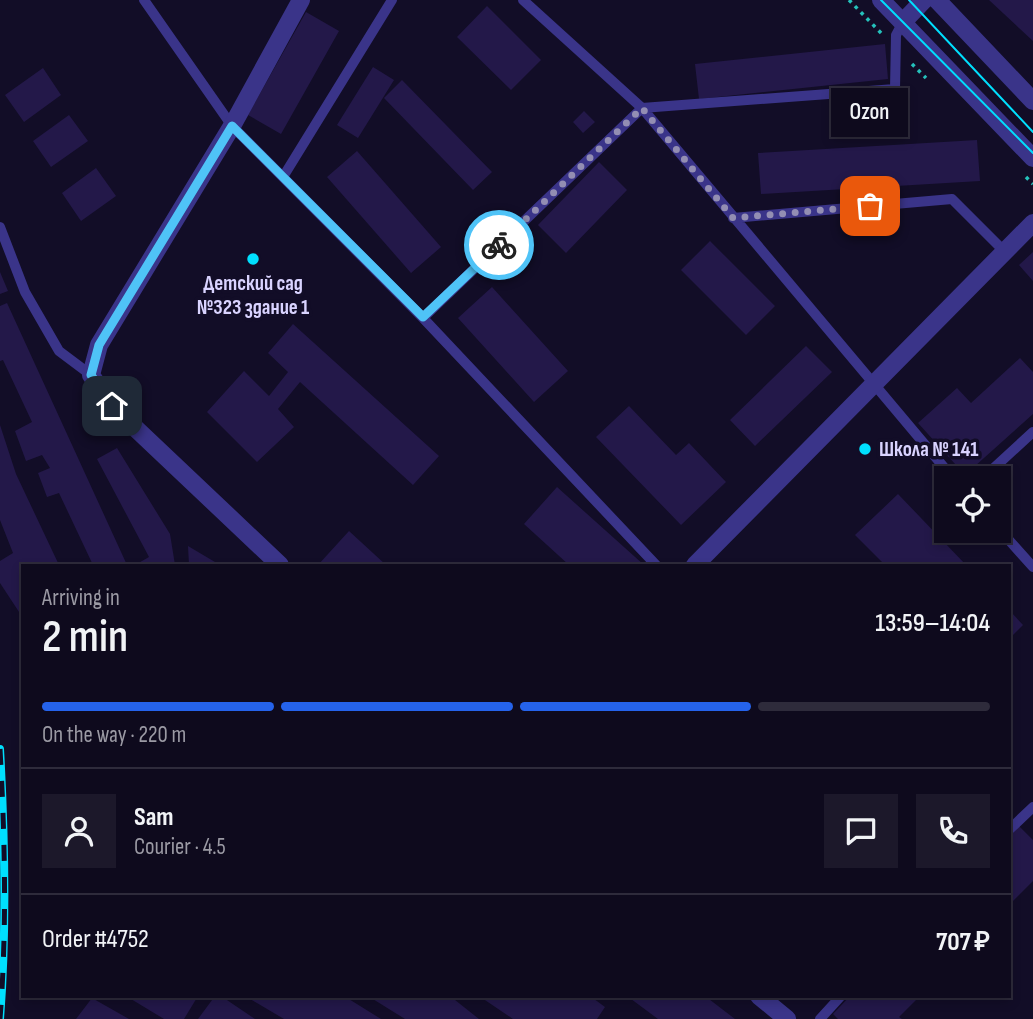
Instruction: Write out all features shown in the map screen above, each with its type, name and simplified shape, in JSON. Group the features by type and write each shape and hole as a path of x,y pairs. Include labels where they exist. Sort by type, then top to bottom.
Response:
{"street":[{"path":"279,564 112,406 91,375 99,345 232,126 301,0"},
{"path":"881,0 1033,158"},
{"path":"903,22 925,0"},
{"path":"937,0 1033,101"},
{"path":"696,564 1033,223"},
{"path":"761,998 786,1019"}],"lane":[{"path":"144,0 232,126 423,317 655,564"},
{"path":"283,177 392,0"},
{"path":"523,0 642,108 943,466"},
{"path":"423,317 642,108 895,89 896,35 903,22"},
{"path":"733,218 952,199 1005,252"},
{"path":"0,228 25,292 59,351 91,375"},
{"path":"996,466 1033,432"},
{"path":"1011,542 1033,567"},
{"path":"1011,828 1033,807"},
{"path":"820,1019 839,998"}],"building":[{"path":"989,0 1033,0 1033,41"},
{"path":"487,6 541,60 511,90 457,37"},
{"path":"306,12 339,31 281,134 248,115"},
{"path":"885,44 888,79 699,99 695,64"},
{"path":"373,67 394,80 358,138 337,125"},
{"path":"43,68 61,95 24,122 5,95"},
{"path":"402,80 492,172 473,190 384,98"},
{"path":"584,111 595,122 583,133 573,122"},
{"path":"69,115 88,141 51,167 33,141"},
{"path":"977,140 980,181 761,194 758,153"},
{"path":"357,151 441,247 411,273 327,177"},
{"path":"599,162 627,190 566,253 538,225"},
{"path":"96,168 116,196 81,221 62,193"},
{"path":"710,241 775,306 746,335 681,270"},
{"path":"1033,252 1033,281 1019,265"},
{"path":"0,272 8,291 0,294"},
{"path":"492,287 568,371 534,402 458,318"},
{"path":"7,303 127,564 93,564 59,493 47,497 38,473 50,468 42,455 26,461 15,431 32,422 3,360 0,361 0,306"},
{"path":"293,324 439,456 413,485 300,382 278,409 294,427 257,462 207,412 244,371 269,396 288,372 268,353"},
{"path":"806,346 832,372 755,446 730,420"},
{"path":"1020,358 1033,372 1033,414 975,466 957,466 918,423 957,388 971,403"},
{"path":"629,406 676,455 689,443 726,482 681,525 596,437"},
{"path":"0,425 16,474 59,564 21,564 21,615 0,583 0,561 13,553 0,520"},
{"path":"117,448 170,534 175,564 137,564 149,557 97,459"},
{"path":"557,487 643,564 568,564 524,524"},
{"path":"898,494 934,532 934,543 945,543 965,564 884,564 855,535"},
{"path":"349,531 385,564 319,564"},
{"path":"188,546 218,564 189,564"},
{"path":"1011,612 1023,625 1011,637"},
{"path":"1019,826 1033,840 1033,881 1011,903 1011,834"},
{"path":"92,998 129,1019 76,1019"},
{"path":"129,998 197,998 184,1019 164,1019"},
{"path":"214,998 224,998 255,1019 198,1019"},
{"path":"248,998 347,998 381,1019 284,1019"},
{"path":"371,998 453,998 479,1019 405,1019"},
{"path":"482,998 593,998 605,1007 597,1019 513,1019"},
{"path":"630,998 708,998 735,1019 658,1019"},
{"path":"848,998 918,998 899,1017 902,1019 838,1019 833,1014"}],"tram line":[{"path":"881,0 1033,153"},
{"path":"909,0 1033,132"}],"railway":[{"path":"0,749 4,884 0,1019"}],"way so far":[{"path":"499,245 642,108 733,218 870,206"}],"place":[{"name":"Ozon","path":"870,206"},
{"name":"Детский сад №323 здание 1","path":"253,259"},
{"name":"Школа № 141","path":"865,449"}],"route":[{"path":"112,406 91,375 99,345 232,126 423,317 499,245"}]}
